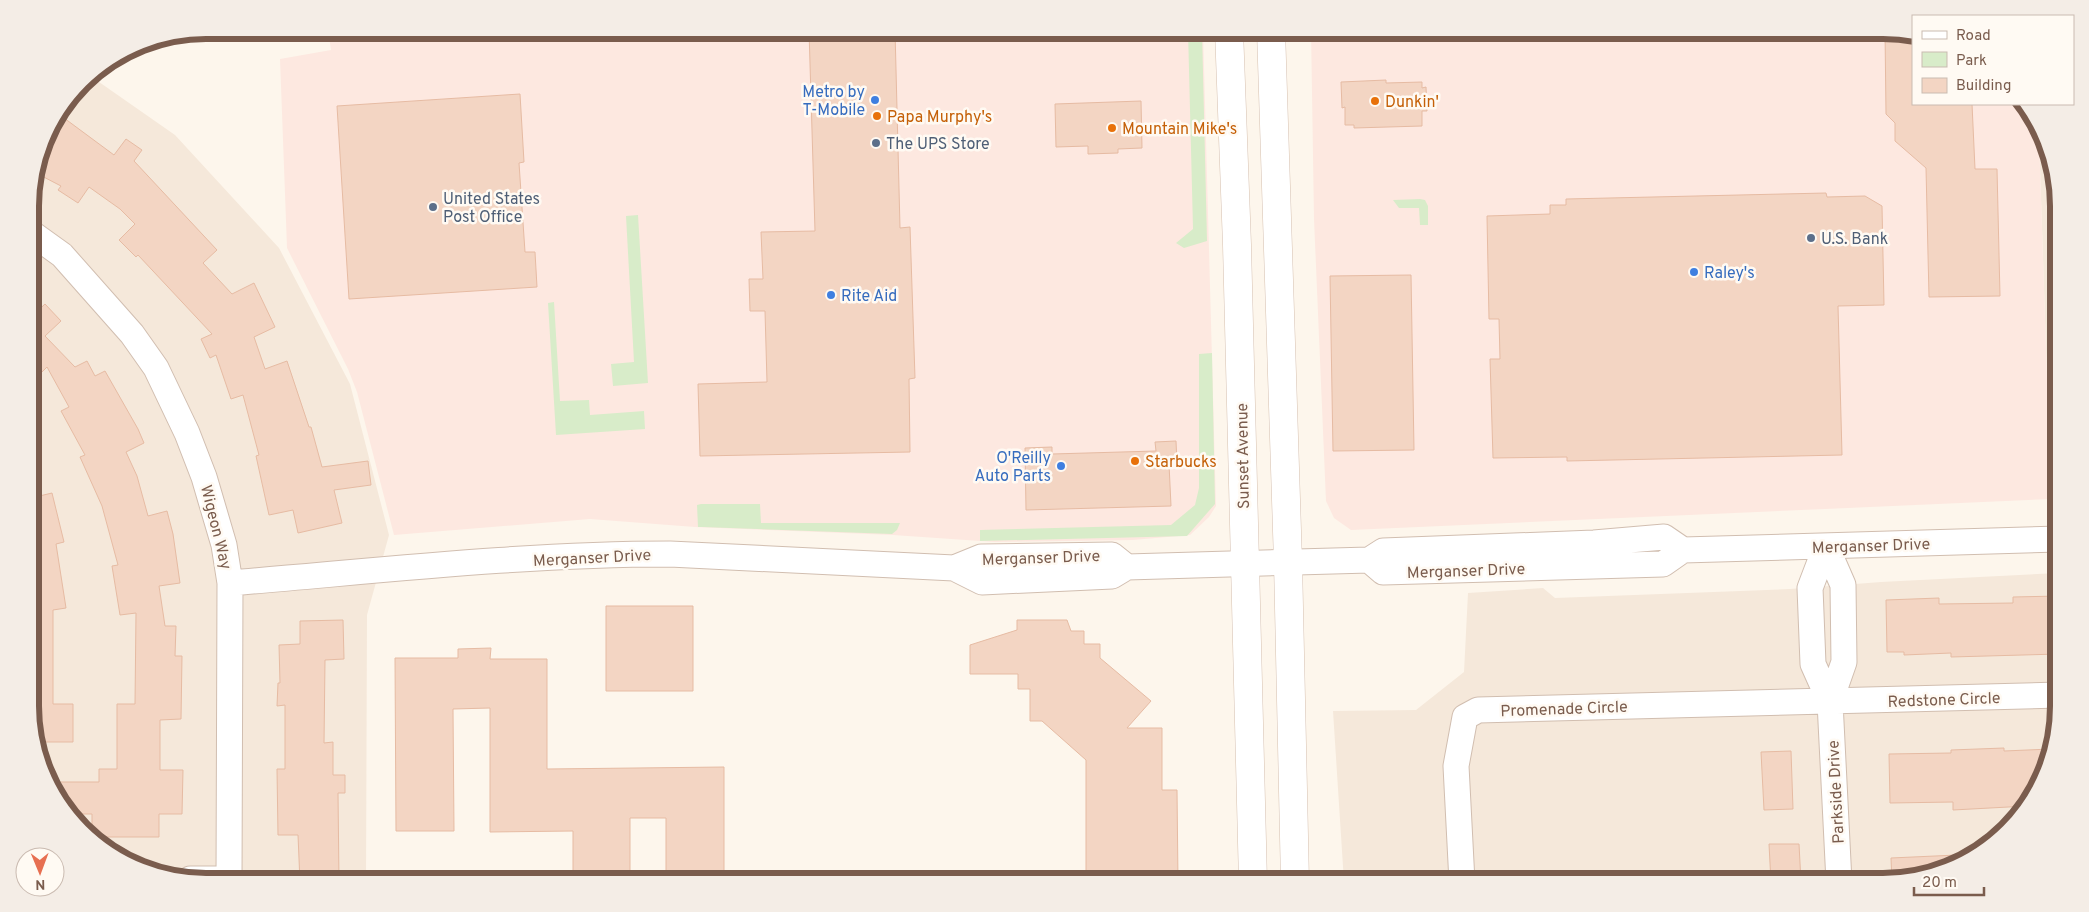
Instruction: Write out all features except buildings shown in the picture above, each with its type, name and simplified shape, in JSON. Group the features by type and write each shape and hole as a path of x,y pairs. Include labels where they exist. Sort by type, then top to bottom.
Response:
{"main road":[{"name":"Sunset Avenue","path":"1229,39 1253,873"},
{"path":"1271,39 1288,562 1295,873"}],"street":[{"name":"Wigeon Way","path":"39,238 62,255 132,334 156,368 187,432 204,477 224,545 230,583 229,873"},
{"name":"Merganser Drive","path":"230,583 626,554 670,554 954,568 981,556 1112,555 1127,567 1369,560 1383,551 1594,544 1664,537 1683,550 2050,539"},
{"name":"Parkside Drive","path":"1826,546 1810,588 1813,664 1830,702 1839,873"},
{"name":"Parkside Drive","path":"1826,546 1843,585 1844,662 1830,702"},
{"name":"Redstone Circle","path":"1830,702 2050,696"},
{"name":"Promenade Circle","path":"1462,873 1456,766 1465,717 1478,710 1830,702"}],"shaded area":[{"path":"329,39 1203,39 1216,506 1209,517 1190,535 1133,540 995,542 893,535 695,527 590,519 394,535 357,392 348,369 287,248 280,59 331,50"},
{"path":"1311,39 1894,39 1912,41 1912,105 2017,105 2028,122 2039,146 2050,499 1351,530 1334,518 1326,501 1314,219"},
{"path":"96,80 175,135 279,248 350,384 389,535 367,615 366,873 195,873 162,868 122,851 104,839 73,808 61,790 44,750 39,706 39,195 44,162 51,142 73,104"},
{"path":"2039,146 2045,162 2049,184 2050,206 2050,469"},
{"path":"2050,573 2050,706 2045,750 2033,780 2009,816 1993,832 1957,856 1916,870 1894,873 1343,873 1333,711 1416,710 1464,672 1468,593 1543,588 1555,598 1790,589 1881,582"}],"green space":[{"path":"1188,39 1202,39 1207,241 1184,248 1176,243 1193,229"},
{"path":"1393,200 1425,200 1428,206 1428,225 1420,225 1419,208 1399,208"},
{"path":"638,215 648,383 613,386 611,364 634,362 626,216"},
{"path":"554,302 560,401 589,400 590,415 644,411 645,429 556,435 548,303"},
{"path":"1212,353 1215,504 1187,536 980,541 980,530 1171,525 1195,505 1199,488 1199,354"},
{"path":"760,504 761,523 900,523 897,530 892,534 698,527 697,505"}],"place":[{"name":"Metro by T-Mobile","path":"875,100"},
{"name":"Dunkin'","path":"1375,101"},
{"name":"Papa Murphy's","path":"877,116"},
{"name":"Mountain Mike's","path":"1112,128"},
{"name":"The UPS Store","path":"876,143"},
{"name":"United States Post Office","path":"433,207"},
{"name":"U.S. Bank","path":"1811,238"},
{"name":"Raley's","path":"1694,272"},
{"name":"Rite Aid","path":"831,295"},
{"name":"Starbucks","path":"1135,461"},
{"name":"O'Reilly Auto Parts","path":"1061,466"}]}
